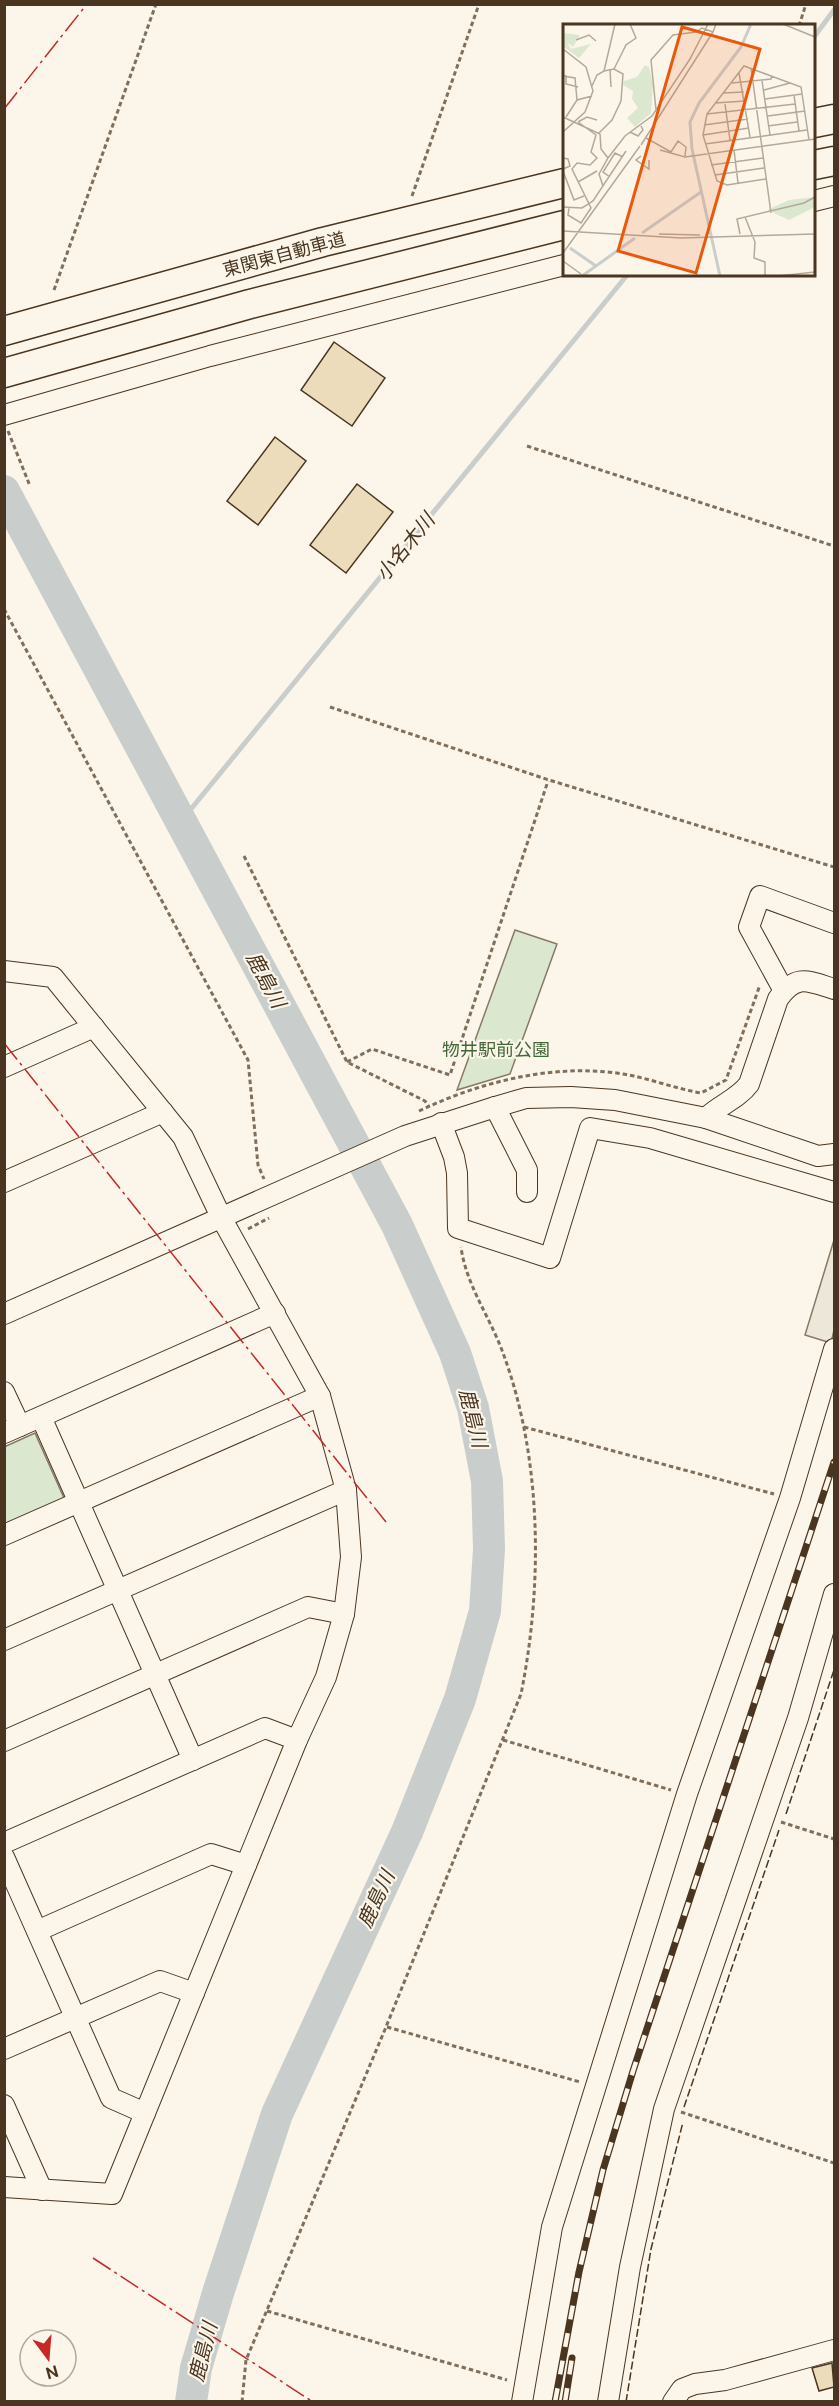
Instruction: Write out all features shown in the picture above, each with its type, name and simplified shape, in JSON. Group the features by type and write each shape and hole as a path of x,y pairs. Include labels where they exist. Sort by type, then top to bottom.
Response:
{"highway":[{"path":"815,123 834,119"},
{"path":"815,165 834,161"},
{"name":"東関東自動車道","path":"4,331 323,242 563,183"},
{"path":"4,373 250,304 563,225"}],"street":[{"path":"815,201 834,196"},
{"path":"4,415 210,356 563,265"},
{"path":"784,991 749,927 760,896 834,923"},
{"path":"4,971 53,976 183,1137 222,1219 320,1396 346,1490 351,1557 344,1614 326,1677 297,1740 112,2194 4,2187"},
{"path":"706,1118 717,1106 742,1093 749,1084 778,999 784,991 792,984 804,980 834,989"},
{"path":"4,1067 94,1027"},
{"path":"4,1314 405,1136 526,1098 571,1097 615,1100 706,1118 818,1156 834,1154"},
{"path":"495,1107 527,1170 527,1192"},
{"path":"4,1182 162,1112"},
{"path":"441,1123 454,1157 458,1228 550,1258 591,1128 650,1138 834,1192"},
{"path":"4,1392 12,1430 275,1313"},
{"path":"523,2393 552,2227 687,1794 790,1498 834,1349"},
{"path":"4,1535 320,1396"},
{"path":"41,1417 193,1760"},
{"path":"4,1640 346,1490"},
{"path":"608,2402 630,2267 664,2109 798,1718 834,1594"},
{"path":"4,1741 308,1607 344,1614"},
{"path":"4,1843 265,1728 297,1740"},
{"path":"37,1931 211,1854 246,1865"},
{"path":"4,1857 111,2098 145,2113"},
{"path":"4,2049 160,1981 194,1993"},
{"path":"4,2105 42,2190"},
{"path":"673,2402 682,2389 695,2384 725,2380 834,2350"}],"path":[{"path":"54,290 156,4"},
{"path":"412,196 479,4"},
{"path":"800,24 806,4"},
{"path":"4,424 30,486"},
{"path":"527,446 834,546"},
{"path":"4,609 248,1060 258,1165 271,1197"},
{"path":"330,707 549,780 834,867"},
{"path":"347,1062 372,1049 450,1076 549,780"},
{"path":"244,855 347,1062 425,1101 441,1123"},
{"path":"412,1114 468,1090 520,1075 584,1072 632,1076 701,1094 726,1080 763,976"},
{"path":"242,2402 246,2360 386,2026 521,1694 532,1632 536,1580 535,1526 524,1427 504,1353 464,1265 458,1228"},
{"path":"524,1427 790,1498"},
{"path":"503,1740 687,1794"},
{"path":"777,1820 834,1839"},
{"path":"386,2026 596,2086"},
{"path":"679,2112 834,2163"},
{"path":"267,2311 523,2393"}],"green space":[{"name":"物井駅前公園","path":"515,930 557,944 510,1074 457,1090"},
{"path":"35,1433 64,1498 5,1525 4,1447"}],"shaded area":[{"path":"834,1240 834,1330 831,1343 805,1335"}],"building":[{"path":"334,342 385,378 352,426 301,390"},
{"path":"275,437 306,461 258,525 227,501"},
{"path":"357,484 393,512 346,573 310,545"},
{"path":"832,2363 834,2387 819,2391 812,2368"}],"waterway":[{"name":"小名木川","path":"815,36 834,10"},
{"name":"小名木川","path":"182,820 626,276"},
{"name":"鹿島川","path":"4,491 397,1225 455,1353 473,1408 487,1481 489,1549 485,1611 460,1699 407,1832 277,2114 218,2293 196,2368 191,2402"}],"railway":[{"path":"555,2402 579,2272 603,2170 633,2071 834,1462"},
{"path":"565,2402 572,2358"}],"fence":[{"path":"786,1814 834,1670"},
{"path":"684,2107 779,1830"},
{"path":"626,2402 651,2249 683,2122"}],"power":[{"path":"4,109 87,4"},
{"path":"4,1043 386,1522"},
{"path":"93,2258 313,2402"}]}
